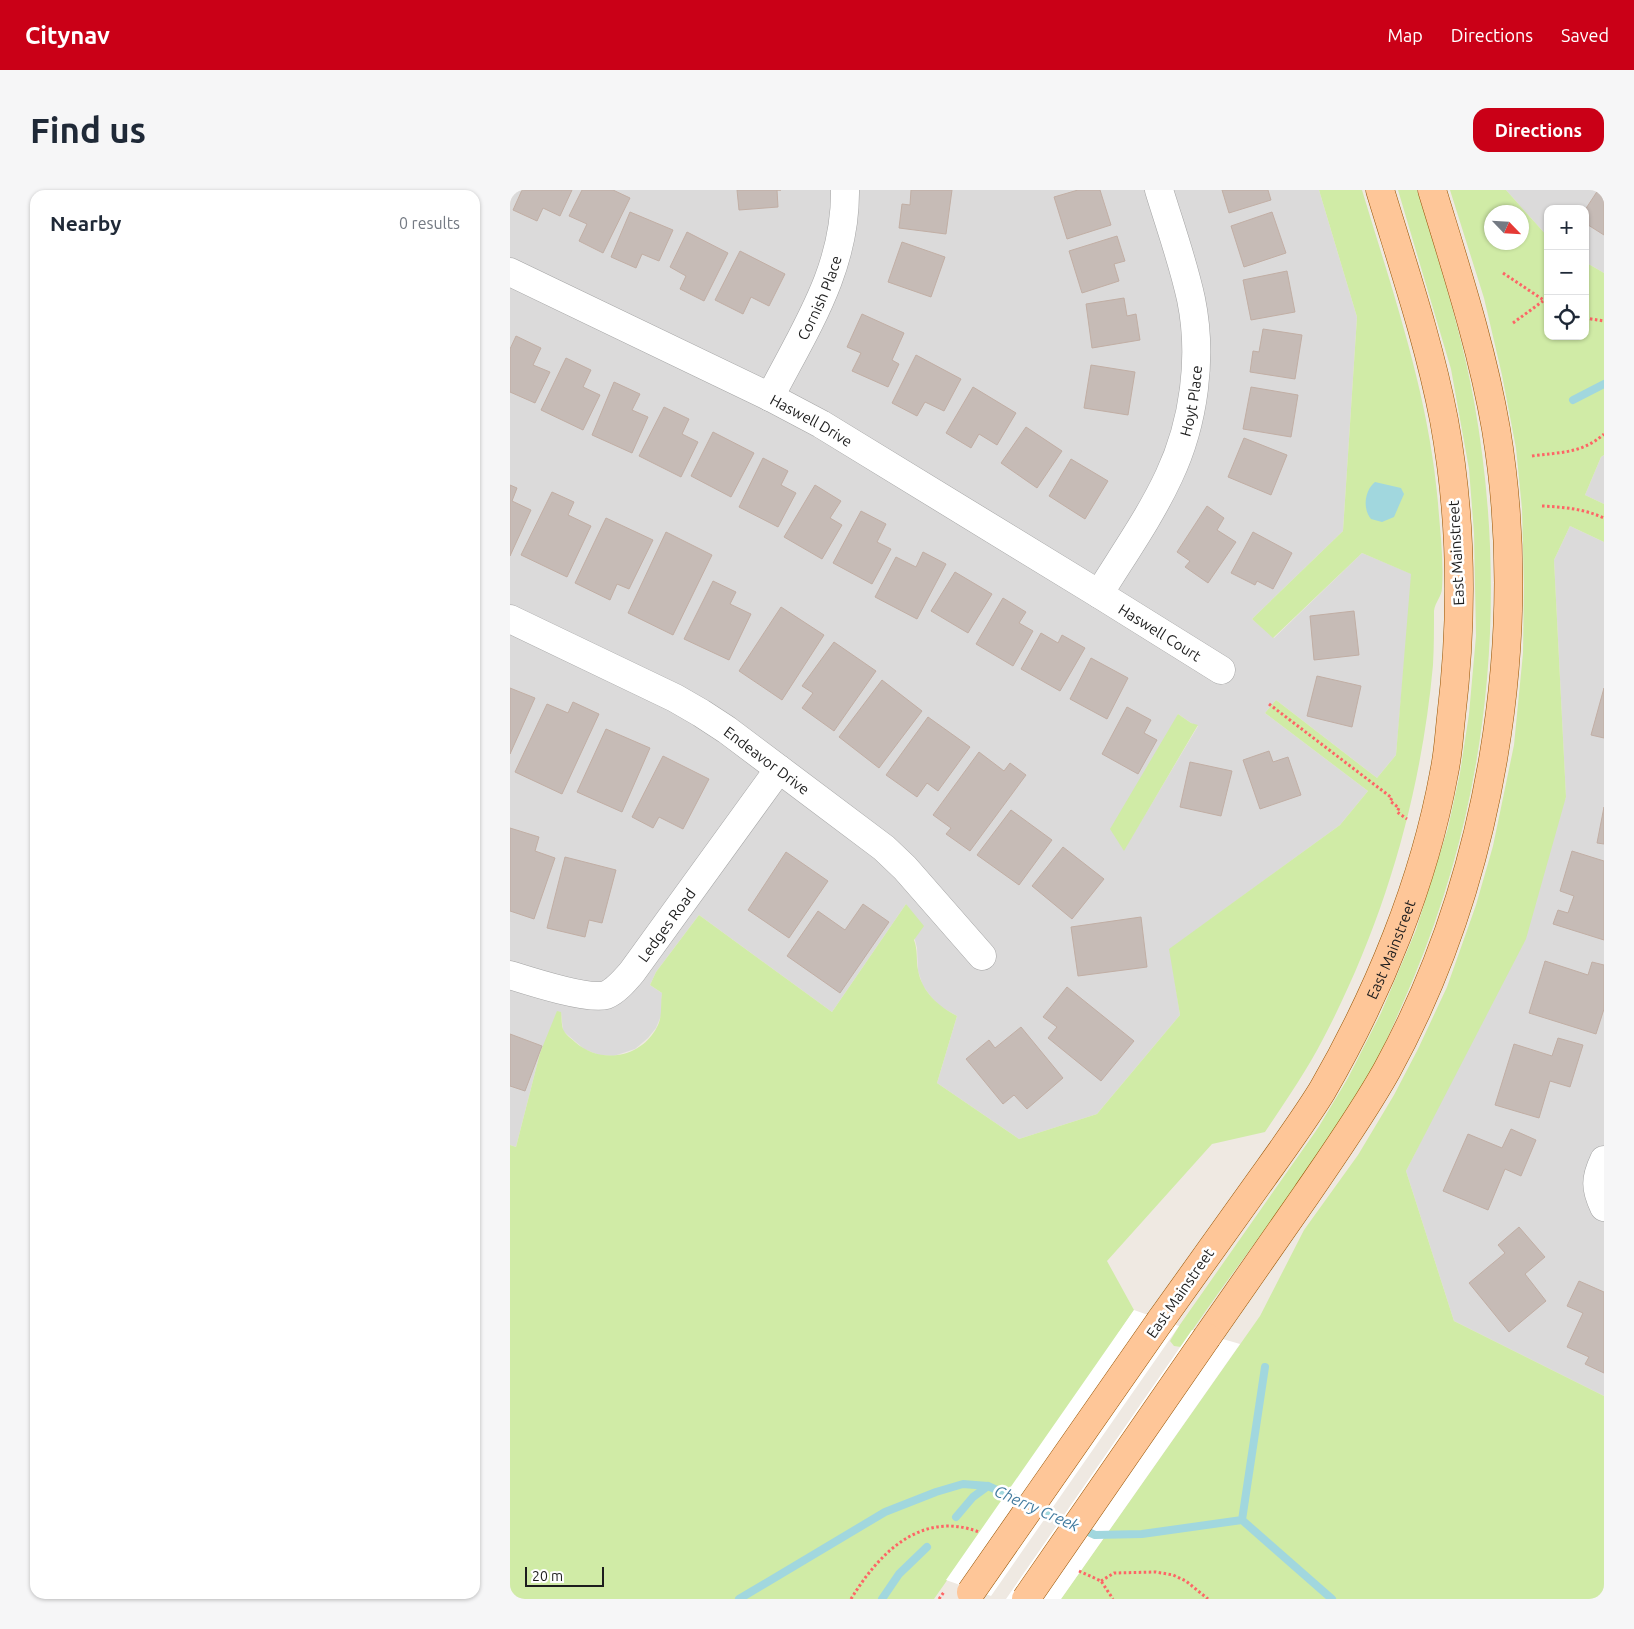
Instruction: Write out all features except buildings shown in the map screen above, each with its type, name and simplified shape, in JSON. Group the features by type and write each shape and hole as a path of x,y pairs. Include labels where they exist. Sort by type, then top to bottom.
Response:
{"main road":[{"name":"East Mainstreet","path":"969,1596 1320,1094 1350,1038 1384,966 1426,849 1444,771 1457,663 1459,615 1457,535 1449,452 1436,384 1417,312 1380,190"},
{"path":"1026,1599 1341,1144 1388,1069 1430,978 1450,926 1467,870 1488,783 1500,722 1507,641 1508,555 1504,495 1496,431 1482,363 1432,190"}],"street":[{"name":"Cornish Place","path":"770,397 818,305 830,277 843,227 845,190"},
{"name":"Hoyt Place","path":"1100,594 1170,475 1187,430 1191,407 1196,354 1195,326 1191,300 1160,190"},
{"name":"Haswell Drive","path":"510,272 770,397 860,446 1100,594"},
{"name":"Haswell Court","path":"1100,594 1221,670"},
{"name":"Endeavor Drive","path":"510,619 675,698 727,730 884,848 905,868 982,956"},
{"name":"Ledges Road","path":"510,975 587,995 605,995 620,985 632,972 779,769"},
{"path":"1601,1202 1596,1185 1599,1170 1604,1160"}],"path":[{"path":"1503,273 1543,300 1513,323"},
{"path":"1589,319 1604,321"},
{"path":"1532,456 1580,449 1592,444 1604,434"},
{"path":"1542,506 1584,511 1604,518"},
{"path":"1269,704 1392,798 1390,802 1399,808 1397,812 1410,821"},
{"path":"1102,1581 1114,1573 1156,1572 1173,1575 1186,1581 1208,1599"},
{"path":"851,1599 869,1573"}],"shaded area":[{"path":"510,190 1319,190 1357,317 1343,531 1252,619 1274,638 1362,553 1412,574 1396,755 1377,778 1276,700 1265,713 1368,791 1340,825 1170,949 1180,1015 1097,1114 1019,1139 937,1083 957,1016 941,1007 923,986 918,971 917,948 906,904 832,1012 699,915 656,972 650,985 662,993 661,1016 656,1028 635,1049 614,1056 599,1055 584,1049 563,1031 561,1012 540,1053 516,1147 510,1145","holes":["1178,714 1198,726 1124,850"]},
{"path":"1506,190 1604,190 1604,273 1589,264 1589,205 1544,205 1544,233 1529,216 1529,205 1519,205"},
{"path":"1604,455 1604,504 1585,495 1601,457"},
{"path":"1570,526 1604,542 1604,1396 1454,1321 1406,1171 1441,1101 1566,797 1554,560"}],"green space":[{"path":"1319,190 1362,190 1408,345 1427,423 1442,546 1442,591 1434,611 1433,665 1419,762 1396,858 1364,950 1345,995 1310,1063 1265,1132 1212,1144 1107,1261 1134,1310 934,1599 510,1599 510,1145 516,1147 540,1053 557,1011 561,1012 562,1027 565,1032 585,1049 597,1054 608,1056 620,1055 641,1046 657,1027 661,1015 662,993 650,985 656,972 699,915 832,1012 906,904 924,926 914,940 918,970 923,985 937,1003 957,1016 937,1083 1019,1139 1097,1114 1180,1015 1169,949 1340,825 1368,791 1265,713 1276,700 1377,778 1396,755 1411,574 1362,553 1273,638 1252,619 1343,531 1357,317"},
{"path":"1398,190 1417,190 1433,242 1469,374 1485,474 1490,548 1490,621 1486,694 1476,766 1460,837 1440,908 1414,977 1371,1072 1334,1133 1181,1347 1174,1346 1170,1341 1179,1326 1318,1128 1348,1078 1381,1013 1416,930 1448,828 1460,773 1469,714 1476,636 1474,533 1469,469 1451,369"},
{"path":"1450,190 1506,190 1519,205 1484,205 1484,250 1529,250 1529,216 1544,233 1544,340 1589,340 1589,264 1604,273 1604,455 1601,457 1585,495 1604,504 1604,542 1570,526 1554,560 1566,797 1526,939 1406,1171 1454,1321 1604,1396 1604,1599 1061,1599 1260,1316 1304,1230 1358,1155 1394,1095 1447,987 1476,905 1493,846 1514,745 1523,653 1522,509 1516,448 1502,375 1484,298"},
{"path":"1178,714 1191,723 1198,725 1124,851 1110,829"}],"water":[{"path":"1375,482 1401,488 1404,494 1394,517 1382,522 1371,519 1366,510 1367,494"}],"pier":[{"path":"1134,1310 1179,1326 991,1596 946,1580"},
{"path":"1192,1330 1240,1344 1061,1599 1006,1599"}],"waterway":[{"path":"1573,400 1604,384"},
{"path":"1242,1520 1265,1367"},
{"name":"Cherry Creek","path":"739,1599 885,1512 936,1492 963,1484 988,1486 1095,1535 1142,1534 1242,1520 1332,1599"},
{"path":"956,1517 973,1497 988,1486"},
{"path":"882,1599 899,1574 927,1547"}]}
